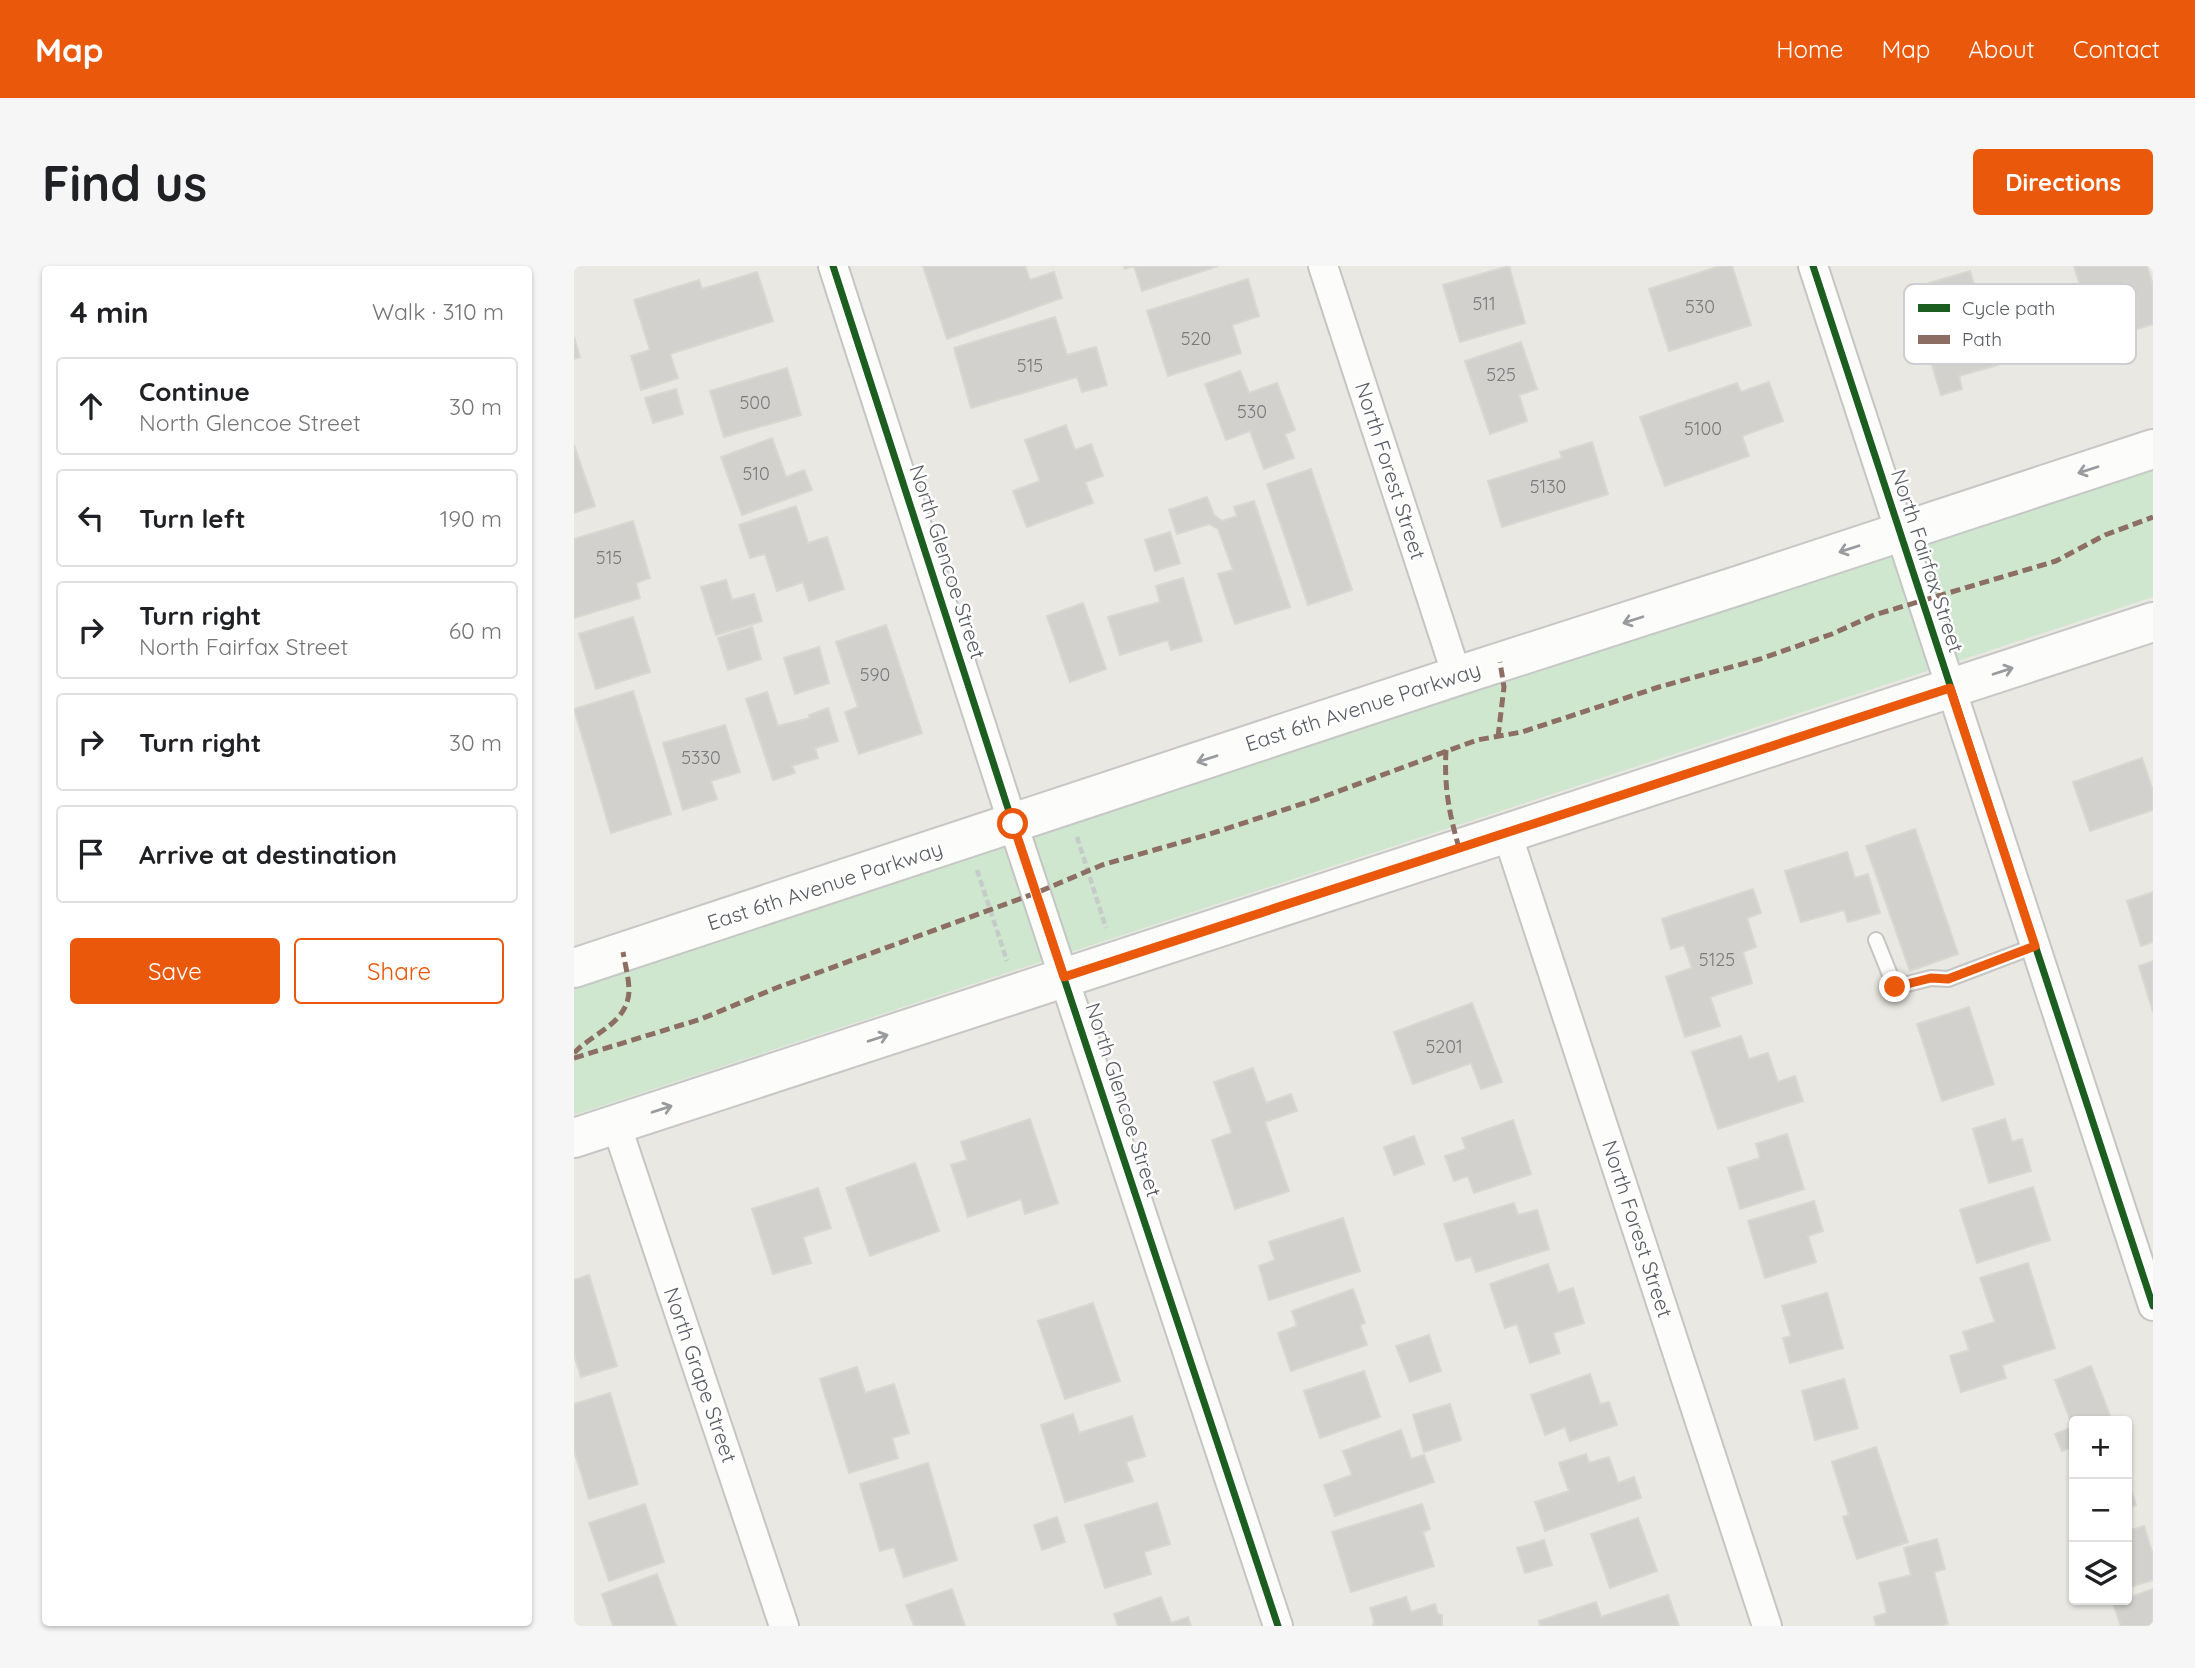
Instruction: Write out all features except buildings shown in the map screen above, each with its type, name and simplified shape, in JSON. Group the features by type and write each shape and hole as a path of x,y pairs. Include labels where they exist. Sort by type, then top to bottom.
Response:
{"main road":[{"name":"East 6th Avenue Parkway","path":"574,968 2153,449"},
{"path":"574,1138 2153,622"}],"street":[{"name":"North Glencoe Street","path":"832,266 1278,1626"},
{"name":"North Forest Street","path":"1323,266 1457,676"},
{"name":"North Fairfax Street","path":"1813,266 2153,1306"},
{"name":"North Forest Street","path":"1507,832 1767,1626"},
{"name":"North Grape Street","path":"616,1124 784,1626"}],"lane":[{"path":"1876,940 1895,987 1931,978 1948,979 2035,946"}],"path":[{"path":"1068,806 1116,960"},
{"path":"966,839 1017,993"}],"green space":[{"path":"2153,468 2153,597 574,1115 574,985"}],"marked path":[{"path":"574,1058 701,1019 776,988 1036,893 1102,865 1320,798 1477,740 1522,732 1659,687 1760,659 1832,634 1874,615 2056,561 2105,535 2153,517"},
{"path":"1498,737 1504,687 1500,662"},
{"path":"1446,750 1448,800 1459,848"},
{"path":"574,1053 608,1027 623,1011 629,991 623,952"}],"cycle path":[{"path":"833,266 1013,824 1278,1626"},
{"path":"1813,266 2153,1306"}],"route":[{"path":"1013,824 1064,977 1950,688 2035,946 1948,979 1931,978 1895,987"}]}
